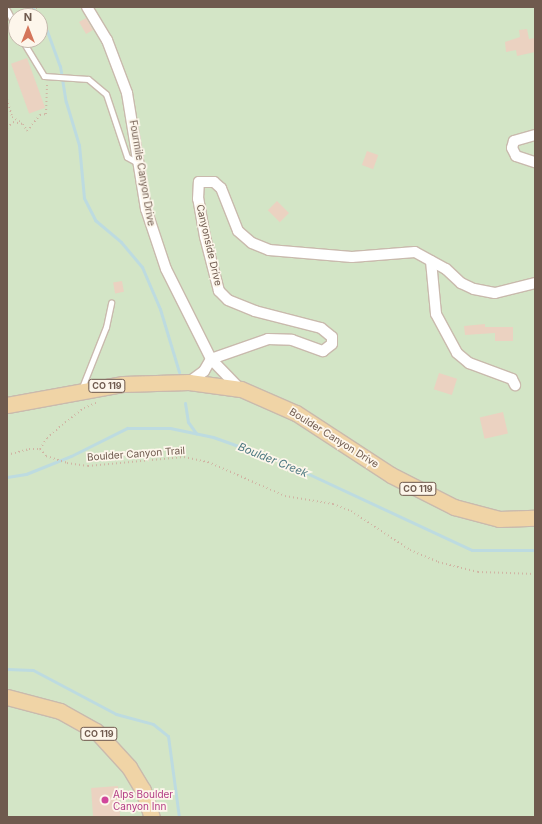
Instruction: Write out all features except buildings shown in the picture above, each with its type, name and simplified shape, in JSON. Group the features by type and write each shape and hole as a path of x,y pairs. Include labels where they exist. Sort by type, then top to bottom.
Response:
{"main road":[{"name":"Boulder Canyon Drive","path":"7,405 123,384 189,382 241,389 296,413 391,475 454,507 499,519 535,518"},
{"name":"CO 119","path":"7,697 60,711 96,731 129,767 143,790 152,817"}],"street":[{"name":"Fourmile Canyon Drive","path":"87,7 107,40 127,93 146,209 156,243 177,294 211,359 241,389"},
{"path":"535,135 514,141 512,148 516,156 535,162"},
{"name":"Canyonside Drive","path":"211,359 268,339 292,340 324,351 332,344 332,337 321,328 255,312 228,300 219,291 205,238 198,199 199,182 214,182 221,188 238,231 252,243 269,250 352,257 415,252 446,269 461,283 487,292 535,283"},
{"path":"431,261 436,314 457,352 469,363 512,379 515,386"},
{"path":"189,382 204,371 211,359"}],"lane":[{"path":"27,48 41,73 48,77 69,78 93,82 106,94 127,157 139,163"},
{"path":"81,391 106,327 111,303"}],"path":[{"path":"7,99 12,117 24,124 27,131 40,115 46,114 48,77"},
{"path":"7,128 13,122 24,124"},
{"path":"7,455 30,449 40,449 47,438 89,406"},
{"name":"Boulder Canyon Trail","path":"40,449 46,456 67,464 88,466 184,457 208,462 285,496 333,504 351,511 410,550 438,562 478,572 535,574"}],"green space":[{"path":"7,7 535,7 535,817 7,817"}],"waterway":[{"path":"48,34 60,66 66,102 79,145 84,198 95,220 121,242 142,267 160,309 179,372"},
{"path":"185,403 188,422 196,433"},
{"name":"Boulder Creek","path":"7,477 26,474 71,456 127,428 170,428 213,437 283,462 472,550 535,550"},
{"name":"Boulder Creek","path":"7,669 33,670 116,714 153,724 168,736 179,817"}],"place":[{"name":"Alps Boulder Canyon Inn","path":"105,800"}]}
